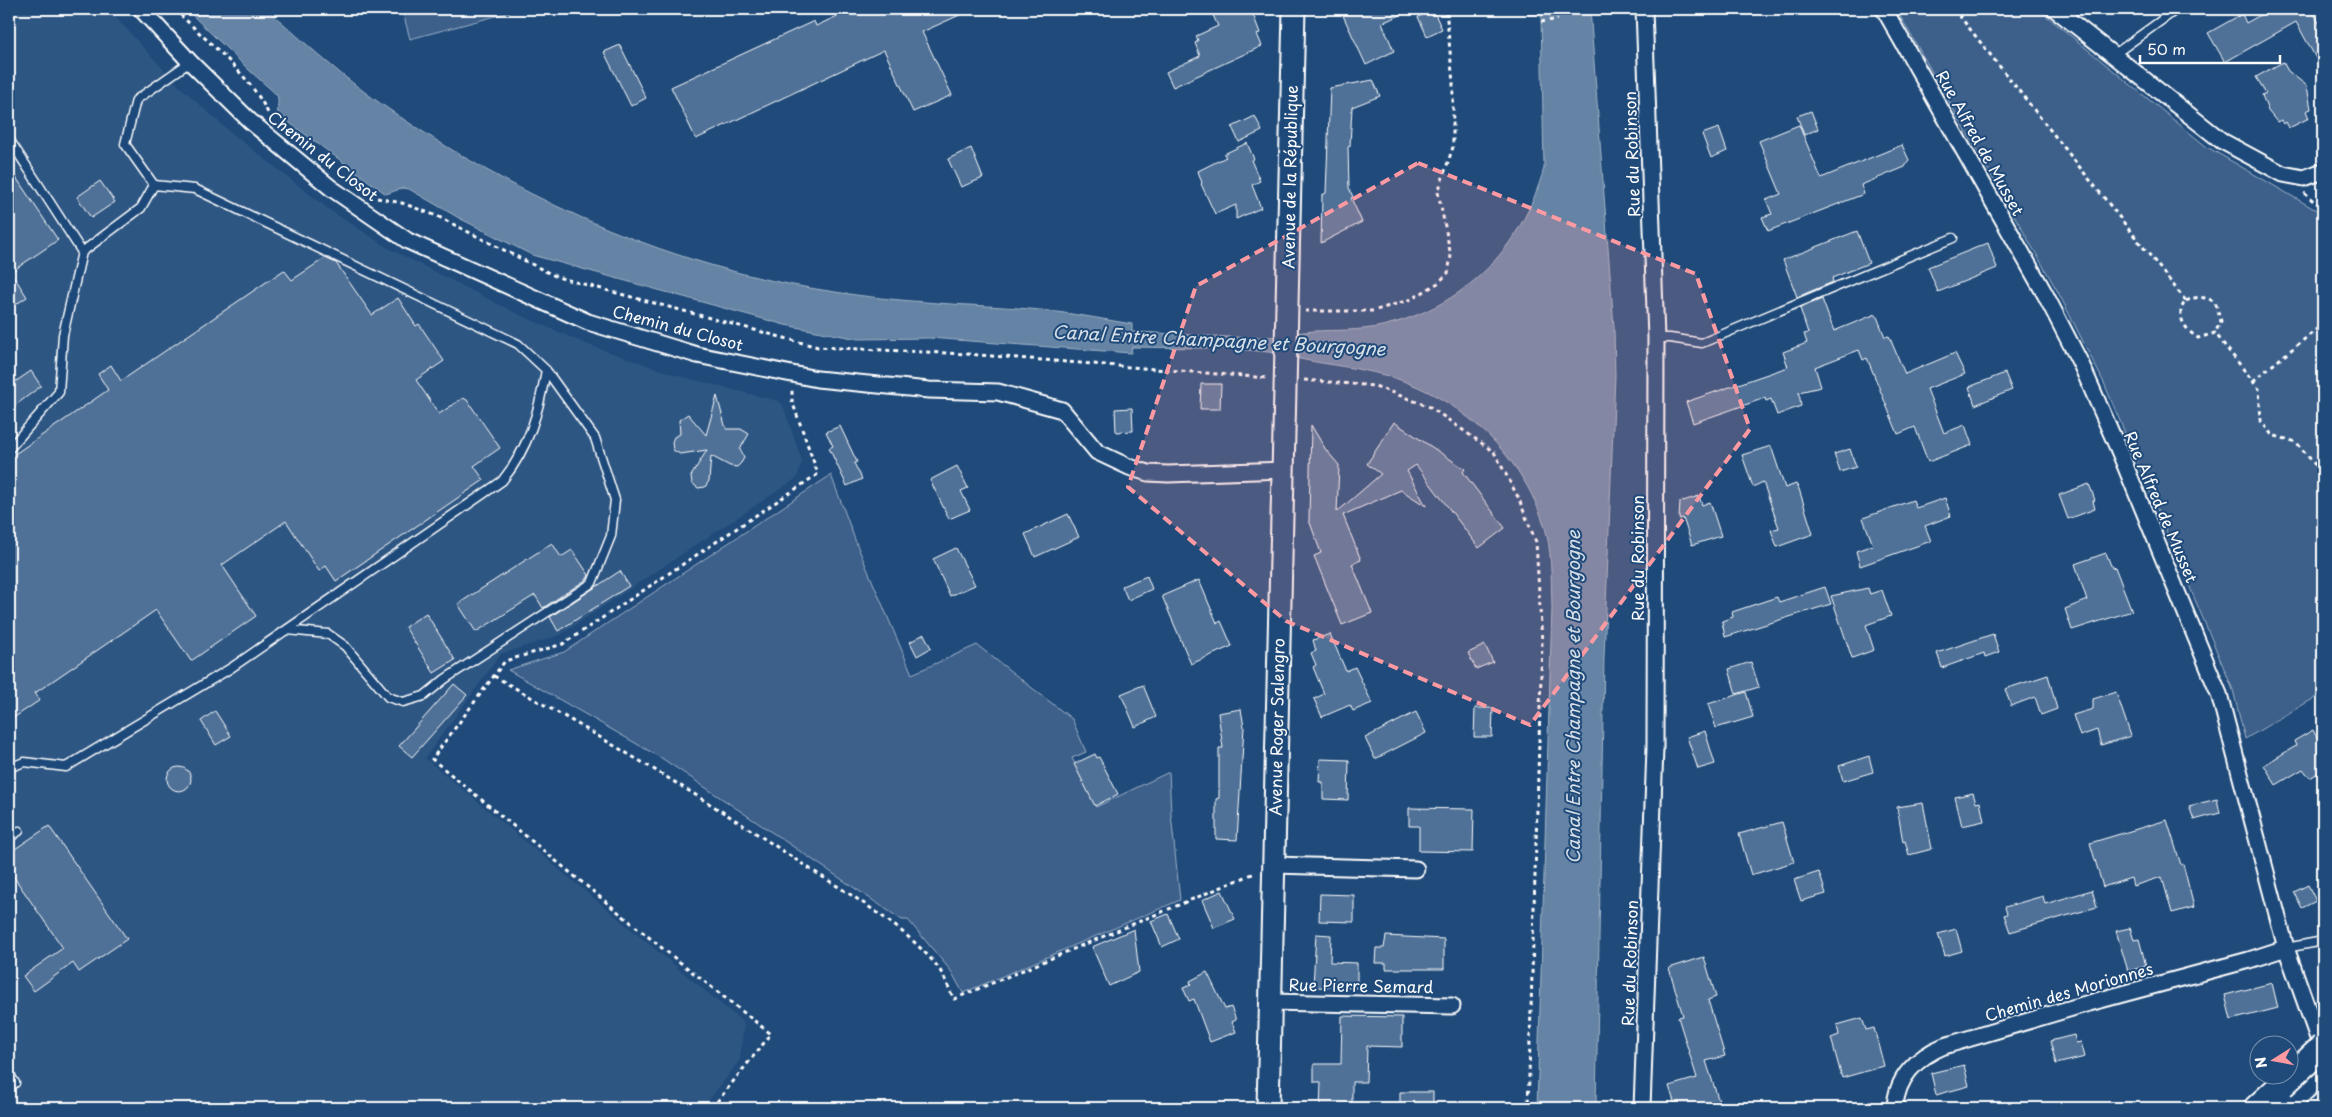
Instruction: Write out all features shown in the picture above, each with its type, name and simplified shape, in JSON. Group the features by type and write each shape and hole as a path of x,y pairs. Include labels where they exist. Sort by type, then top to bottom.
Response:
{"highway":[{"path":"2285,1097 2323,1047"},
{"path":"2257,1108 2285,1097 2323,1068"}],"main road":[{"name":"Avenue de la République","path":"1286,345 1294,9"},
{"name":"Avenue Roger Salengro","path":"1268,1108 1286,345"}],"street":[{"name":"Chemin du Closot","path":"142,9 190,62 250,122 331,188 408,241 588,322 697,355 817,379 929,390 998,392 1062,410 1097,452 1129,467 1148,473 1283,470"},
{"name":"Rue du Robinson","path":"1642,1108 1655,748 1656,338 1644,9"},
{"name":"Rue Alfred de Musset","path":"1884,9 2045,294 2081,364 2120,452 2219,694 2286,948 2323,1052"},
{"path":"2055,9 2070,14 2112,56 2222,141 2283,174 2304,178 2323,171"},
{"path":"1274,865 1416,869"},
{"name":"Chemin des Morionnes","path":"1895,1108 1895,1098 1907,1073 1927,1053 2089,1003 2249,960 2286,948"},
{"name":"Rue Pierre Semard","path":"1270,1002 1452,1006"}],"lane":[{"path":"2112,56 2177,9"},
{"path":"190,62 136,100 125,144 154,185 195,189 518,344 546,370 595,438 615,500 611,536 592,583 445,679 424,696 404,702 388,697 345,646 328,634 287,630"},
{"path":"9,139 82,252"},
{"path":"9,449 59,392 63,335 82,252 141,208 154,185"},
{"path":"1656,338 1670,338 1702,343 1953,238"},
{"path":"9,768 24,762 66,767 231,668 502,481 520,457 531,431 540,404 546,370"},
{"path":"9,838 19,831"},
{"path":"2286,948 2323,941"},
{"path":"9,1073 15,1083"}],"path":[{"path":"175,9 224,56 259,95 271,120"},
{"path":"1287,313 1373,311 1412,299 1438,283 1448,273 1451,256 1438,192 1453,147 1453,84 1446,9"},
{"path":"1954,9 2186,300"},
{"path":"1541,22 1558,19"},
{"path":"370,194 378,199 402,203 437,216 557,277 818,347 968,354 1247,378 1286,375 1375,386 1430,407 1494,452 1518,497 1536,542 1542,642 1528,1108"},
{"path":"2206,297 2215,302 2221,321 2216,333 2198,338 2187,331 2181,317 2181,306 2186,300 2206,297"},
{"path":"2253,381 2323,324"},
{"path":"2216,333 2259,389 2261,421 2272,436 2296,442 2323,474"},
{"path":"712,1108 771,1034 662,948 432,759 505,661 563,644 818,474 792,401 792,374"},
{"path":"494,676 635,757 707,801 888,921 908,937 938,968 954,1000 1274,865"}],"highlighted area":[{"path":"1418,163 1696,274 1750,429 1530,725 1286,621 1128,487 1196,286"}],"shaded area":[{"path":"9,9 108,9 177,84 230,132 331,211 390,249 522,316 586,344 679,376 778,401 783,405 802,461 797,478 560,635 501,654 425,758 744,1023 740,1060 703,1108 9,1108"},
{"path":"402,9 522,9 410,39"},
{"path":"1896,9 2038,9 2207,147 2323,214 2323,693 2245,739 2233,690 2104,383 2058,292"},
{"path":"831,475 857,545 912,674 977,645 1072,719 1086,752 1072,758 1096,807 1169,772 1171,814 1180,900 963,993 951,971 908,920 902,920 663,759 508,670 564,652"}],"water":[{"name":"Canal Entre Champagne et Bourgogne","path":"186,9 267,9 326,61 371,97 434,139 531,194 581,218 633,239 686,257 739,273 842,293 908,301 1024,308 1066,313 1132,324 1132,332 1252,337 1314,331 1356,330 1382,326 1412,317 1439,305 1463,289 1486,270 1505,249 1521,224 1534,197 1544,168 1541,15 1528,15 1527,9 1590,9 1614,327 1615,376 1604,657 1596,1108 1537,1108 1552,607 1549,544 1537,507 1524,480 1507,456 1464,414 1412,384 1384,375 1273,353 1217,348 1132,347 1131,353 929,338 858,339 785,325 532,255 459,218 409,189 403,188 386,194 279,115 276,94"}],"building":[{"path":"852,9 973,9 922,32 952,95 913,112 884,50 696,139 671,87 814,21 816,26"},
{"path":"1210,9 1251,9 1260,33 1257,34 1262,46 1173,87 1166,72 1200,56 1195,43 1198,41 1196,36 1218,26"},
{"path":"1340,9 1414,9 1382,23 1394,51 1366,65"},
{"path":"2271,9 2318,9 2313,12 2323,30 2323,71 2296,22 2225,62 2208,33 2242,14 2246,23"},
{"path":"1433,10 1442,29 1427,36 1418,17"},
{"path":"620,45 646,98 631,106 604,52"},
{"path":"2283,62 2288,71 2307,86 2311,109 2306,111 2309,118 2289,128 2286,122 2283,124 2281,120 2277,122 2268,111 2262,95 2266,93 2256,77"},
{"path":"1373,80 1380,96 1352,107 1350,146 1348,147 1349,188 1353,197 1351,198 1362,222 1321,243 1322,195 1326,193 1330,88"},
{"path":"1811,111 1818,129 1804,135 1797,116"},
{"path":"1255,116 1262,131 1239,142 1232,127"},
{"path":"1799,125 1821,178 1902,145 1909,160 1905,167 1861,185 1864,194 1768,231 1762,217 1772,214 1766,200 1781,194 1759,141"},
{"path":"1719,128 1727,151 1711,158 1702,134"},
{"path":"1247,143 1254,159 1251,160 1260,181 1252,185 1261,208 1236,219 1236,205 1215,214 1201,184 1198,171 1226,157 1224,154"},
{"path":"971,148 983,178 961,187 948,159"},
{"path":"9,167 58,240 11,272 27,297 9,309"},
{"path":"100,181 115,202 91,218 77,197"},
{"path":"1857,231 1869,263 1832,278 1833,282 1797,297 1783,260"},
{"path":"1988,243 1997,268 1938,292 1928,267"},
{"path":"325,258 336,263 372,315 398,298 416,326 419,324 444,361 416,380 439,414 463,398 467,400 500,448 474,466 484,480 336,581 326,566 319,571 286,521 222,565 256,616 191,661 156,610 35,693 40,700 9,721 9,458 108,390 98,374 111,365 121,381 284,270 292,280"},
{"path":"1822,299 1834,331 1876,314 1885,337 1889,336 1905,374 1955,353 1965,374 1927,389 1944,433 1965,425 1972,445 1928,462 1915,427 1898,434 1867,358 1863,360 1859,350 1815,367 1821,387 1799,392 1801,406 1777,415 1771,399 1766,401 1765,398 1693,423 1686,402 1788,367 1783,352 1807,343 1804,334 1808,333 1800,308"},
{"path":"31,371 41,386 9,410 9,386"},
{"path":"2005,373 2012,390 1975,405 1969,387"},
{"path":"1201,384 1221,384 1220,409 1200,409"},
{"path":"717,396 726,429 741,429 749,434 740,449 744,458 741,463 737,467 730,466 711,456 709,481 705,487 698,488 692,483 691,476 707,450 680,454 673,450 672,442 674,437 680,434 679,420 688,414 706,435"},
{"path":"1132,408 1133,431 1116,432 1115,409"},
{"path":"1394,422 1465,469 1463,472 1505,528 1479,548 1416,465 1407,471 1426,506 1401,490 1343,515 1361,560 1352,564 1372,613 1342,625 1314,556 1321,553 1309,520 1311,425 1326,450 1339,465 1337,512 1381,474 1367,464"},
{"path":"840,426 857,462 854,463 862,479 847,486 829,448 833,446 826,432"},
{"path":"1771,446 1785,488 1796,484 1799,489 1813,534 1777,547 1771,530 1779,528 1763,482 1753,487 1742,455"},
{"path":"1850,449 1856,467 1840,472 1834,454"},
{"path":"957,466 968,488 961,491 970,510 949,519 930,480"},
{"path":"2089,484 2095,500 2093,501 2095,509 2068,519 2059,495"},
{"path":"1699,496 1702,505 1710,502 1721,536 1692,545 1683,518 1679,519 1680,502"},
{"path":"1945,498 1951,516 1925,526 1931,541 1860,566 1856,551 1873,545 1863,518 1913,500 1916,508"},
{"path":"1068,514 1079,537 1035,557 1025,534"},
{"path":"552,543 561,557 572,550 589,575 587,579 543,608 535,595 476,632 458,604"},
{"path":"956,548 975,585 950,596 933,559"},
{"path":"2106,553 2112,568 2115,567 2132,611 2072,630 2065,609 2087,600 2075,564"},
{"path":"620,571 629,586 558,631 550,617"},
{"path":"1147,576 1152,589 1128,600 1122,586"},
{"path":"1199,580 1217,623 1221,621 1232,646 1191,664 1162,596"},
{"path":"1825,587 1831,604 1725,637 1722,621 1733,617 1732,612 1777,597 1779,602"},
{"path":"1868,588 1870,594 1882,590 1891,616 1866,625 1874,650 1852,658 1831,596"},
{"path":"426,613 455,660 434,673 405,627"},
{"path":"924,634 931,648 917,656 910,642"},
{"path":"1330,634 1346,671 1355,667 1372,703 1353,711 1350,705 1322,717 1314,699 1324,694 1313,667 1316,665 1311,653 1316,651 1313,640"},
{"path":"1993,634 1999,652 1985,657 1984,653 1942,668 1937,653"},
{"path":"1485,645 1493,662 1476,669 1468,653"},
{"path":"1751,662 1759,687 1736,694 1729,669"},
{"path":"2048,675 2057,709 2041,715 2035,697 2011,706 2005,689"},
{"path":"454,684 467,695 412,757 399,746"},
{"path":"1143,685 1156,717 1135,727 1121,694"},
{"path":"1746,692 1753,717 1716,728 1708,704"},
{"path":"2116,692 2131,736 2101,745 2097,730 2080,736 2073,715 2093,709 2093,699"},
{"path":"1475,708 1493,708 1492,737 1474,737"},
{"path":"1241,709 1244,727 1237,840 1216,839 1216,799 1219,798 1219,748 1223,748 1218,713"},
{"path":"215,711 231,736 216,745 201,721"},
{"path":"1416,712 1426,733 1375,759 1365,738"},
{"path":"2313,730 2323,749 2323,770 2310,778 2303,769 2276,785 2264,765 2296,746 2294,741"},
{"path":"1705,731 1715,764 1698,769 1687,737"},
{"path":"1095,754 1097,758 1099,757 1118,794 1095,806 1074,764"},
{"path":"1869,756 1873,772 1843,781 1839,766"},
{"path":"1320,759 1349,760 1348,800 1323,799 1323,782 1319,782"},
{"path":"179,767 188,770 191,779 188,788 179,791 170,788 167,779 170,770"},
{"path":"1973,793 1976,803 1980,802 1984,821 1962,826 1955,797"},
{"path":"2217,799 2220,813 2194,820 2189,806"},
{"path":"1923,803 1932,849 1909,855 1905,841 1903,842 1897,807"},
{"path":"1409,808 1474,809 1473,852 1419,851 1419,826 1409,826"},
{"path":"2167,820 2181,865 2183,864 2194,907 2172,913 2162,877 2133,886 2131,878 2103,887 2090,843"},
{"path":"1782,822 1794,862 1751,875 1739,834"},
{"path":"49,826 127,939 79,972 73,963 34,991 23,976 63,948 9,870 9,853"},
{"path":"1819,872 1826,894 1801,901 1794,880"},
{"path":"2308,885 2316,901 2302,908 2294,892"},
{"path":"2092,890 2097,907 2010,932 2004,915 2007,914 2005,907 2043,896 2045,904"},
{"path":"1222,891 1235,919 1214,928 1202,900"},
{"path":"1320,894 1354,895 1354,922 1319,921"},
{"path":"1168,914 1179,939 1162,947 1151,921"},
{"path":"2130,928 2134,940 2139,939 2146,966 2128,971 2116,931"},
{"path":"1134,929 1139,972 1109,986 1092,947"},
{"path":"1956,929 1962,951 1945,956 1938,934"},
{"path":"1316,934 1331,935 1330,962 1357,963 1357,988 1313,987"},
{"path":"1386,936 1444,939 1444,969 1386,969 1386,963 1375,963 1376,948 1384,948"},
{"path":"1704,957 1716,997 1708,1000 1725,1056 1706,1061 1721,1108 1706,1108 1706,1106 1676,1108 1669,1086 1697,1078 1678,1017 1683,1016 1669,968"},
{"path":"1207,972 1225,1009 1231,1007 1236,1020 1232,1022 1236,1032 1210,1042 1194,999 1189,1001 1183,988 1191,985 1190,981"},
{"path":"2272,983 2278,1008 2231,1020 2225,995"},
{"path":"1342,1016 1402,1017 1402,1047 1367,1046 1366,1082 1352,1082 1352,1108 1320,1108 1321,1082 1314,1082 1314,1064 1341,1064"},
{"path":"1862,1018 1866,1030 1874,1028 1884,1066 1842,1078 1831,1038 1839,1035 1837,1025"},
{"path":"2074,1035 2076,1043 2081,1042 2085,1057 2056,1064 2050,1041"},
{"path":"1964,1065 1969,1086 1936,1095 1931,1073"},
{"path":"1400,1092 1433,1092 1433,1108 1400,1108"}]}
